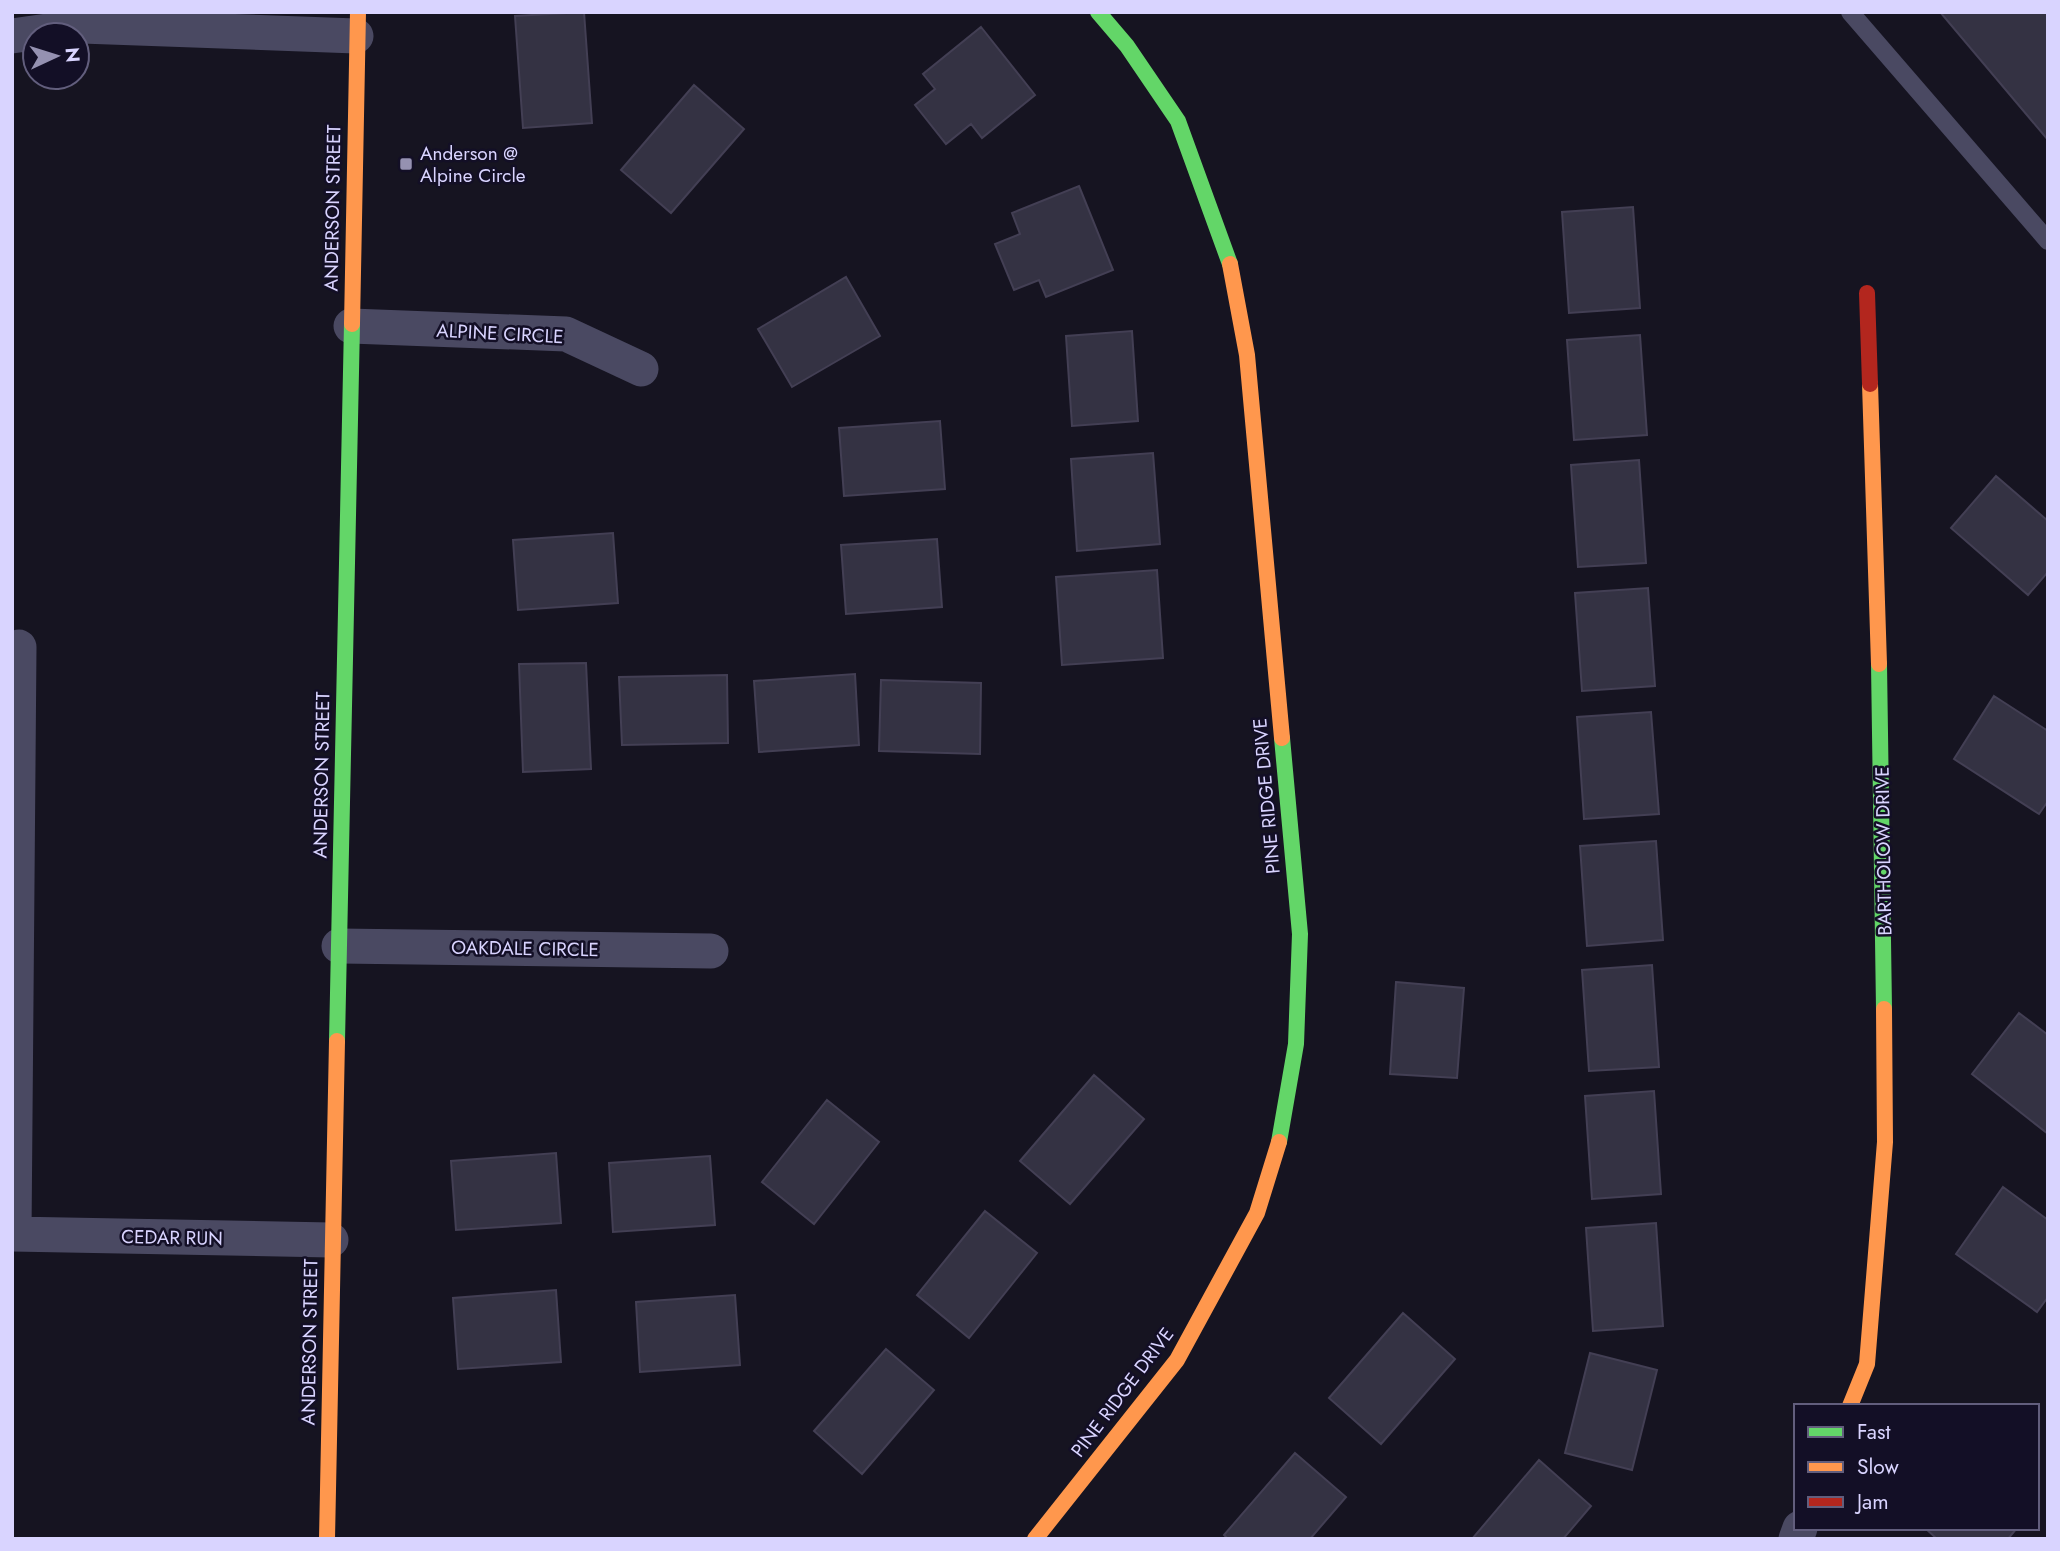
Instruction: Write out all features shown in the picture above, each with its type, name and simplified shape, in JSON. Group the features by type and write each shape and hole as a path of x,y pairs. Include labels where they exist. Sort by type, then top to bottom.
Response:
{"street":[{"name":"PINE RIDGE DRIVE","path":"1035,1539 1177,1360 1257,1213 1281,1136 1296,1044 1300,934 1247,355 1228,252 1178,121 1127,46 1098,12"},
{"path":"12,36 82,26 357,24"},
{"name":"ANDERSON STREET","path":"327,1539 357,24"},
{"name":"BARTHOLOW DRIVE","path":"1851,1404 1867,1364 1885,1142 1883,796 1867,293"},
{"name":"ALPINE CIRCLE","path":"351,326 566,334 641,369"},
{"path":"13,1234 19,647"},
{"name":"OAKDALE CIRCLE","path":"339,946 711,951"},
{"name":"CEDAR RUN","path":"13,1234 331,1240"}],"lane":[{"path":"1850,12 2048,241"}],"building":[{"path":"584,12 592,123 523,128 515,16"},
{"path":"1940,12 2048,12 2048,140"},
{"path":"981,27 1035,95 982,138 971,124 946,144 915,105 935,89 923,74"},
{"path":"694,85 744,129 671,213 621,170"},
{"path":"1079,186 1113,270 1046,297 1039,280 1014,290 995,244 1020,234 1012,213"},
{"path":"1633,207 1640,308 1569,313 1562,212"},
{"path":"846,277 880,336 792,387 758,329"},
{"path":"1132,331 1138,421 1072,426 1066,336"},
{"path":"1640,335 1647,435 1574,440 1567,340"},
{"path":"940,421 945,489 844,496 839,428"},
{"path":"1153,453 1160,544 1077,551 1071,459"},
{"path":"1639,460 1646,563 1578,567 1571,465"},
{"path":"1996,476 2048,521 2048,572 2028,595 1951,528"},
{"path":"613,533 618,603 518,610 513,540"},
{"path":"937,539 942,607 846,614 841,545"},
{"path":"1157,570 1163,658 1062,665 1056,577"},
{"path":"1648,588 1655,686 1582,691 1575,593"},
{"path":"586,663 591,769 523,772 519,664"},
{"path":"855,674 859,745 759,752 754,681"},
{"path":"727,675 728,743 622,745 619,677"},
{"path":"881,680 981,683 980,754 879,751"},
{"path":"1994,696 2048,731 2048,801 2039,814 1954,759"},
{"path":"1651,712 1659,814 1584,819 1577,717"},
{"path":"1656,841 1663,940 1587,946 1580,846"},
{"path":"1652,965 1659,1067 1589,1071 1582,970"},
{"path":"1396,982 1464,988 1457,1078 1390,1074"},
{"path":"2019,1013 2048,1035 2048,1134 1972,1074"},
{"path":"1094,1075 1144,1119 1070,1204 1020,1161"},
{"path":"1654,1091 1661,1194 1592,1199 1585,1096"},
{"path":"827,1100 879,1142 814,1224 762,1182"},
{"path":"556,1153 561,1223 456,1230 451,1161"},
{"path":"710,1156 715,1225 613,1232 609,1163"},
{"path":"2003,1187 2048,1220 2048,1297 2037,1312 1956,1254"},
{"path":"985,1211 1037,1253 969,1338 917,1295"},
{"path":"1656,1223 1663,1326 1593,1331 1586,1228"},
{"path":"556,1290 561,1362 458,1369 453,1298"},
{"path":"735,1295 740,1365 640,1372 636,1302"},
{"path":"1403,1313 1455,1359 1381,1444 1329,1398"},
{"path":"886,1349 934,1390 862,1474 814,1431"},
{"path":"1590,1353 1657,1370 1632,1470 1565,1453"},
{"path":"1295,1453 1346,1497 1310,1539 1228,1539 1224,1535"},
{"path":"1539,1460 1591,1506 1563,1539 1472,1539"},
{"path":"1927,1530 2015,1530 2008,1539 1937,1539"}],"traffic: fast":[{"path":"1098,12 1127,46 1178,121 1230,264"},
{"path":"337,1041 352,324"},
{"path":"1879,664 1884,1009"},
{"path":"1279,1142 1296,1044 1300,934 1282,738"}],"traffic: slow":[{"path":"352,324 358,12"},
{"path":"1230,264 1247,355 1282,738"},
{"path":"1870,384 1879,664"},
{"path":"1851,1404 1867,1364 1885,1142 1884,1009"},
{"path":"327,1539 337,1041"},
{"path":"1035,1539 1177,1360 1257,1213 1279,1142"}],"traffic: jam":[{"path":"1867,293 1870,384"}],"place":[{"name":"Anderson @ Alpine Circle","path":"406,164"}]}
